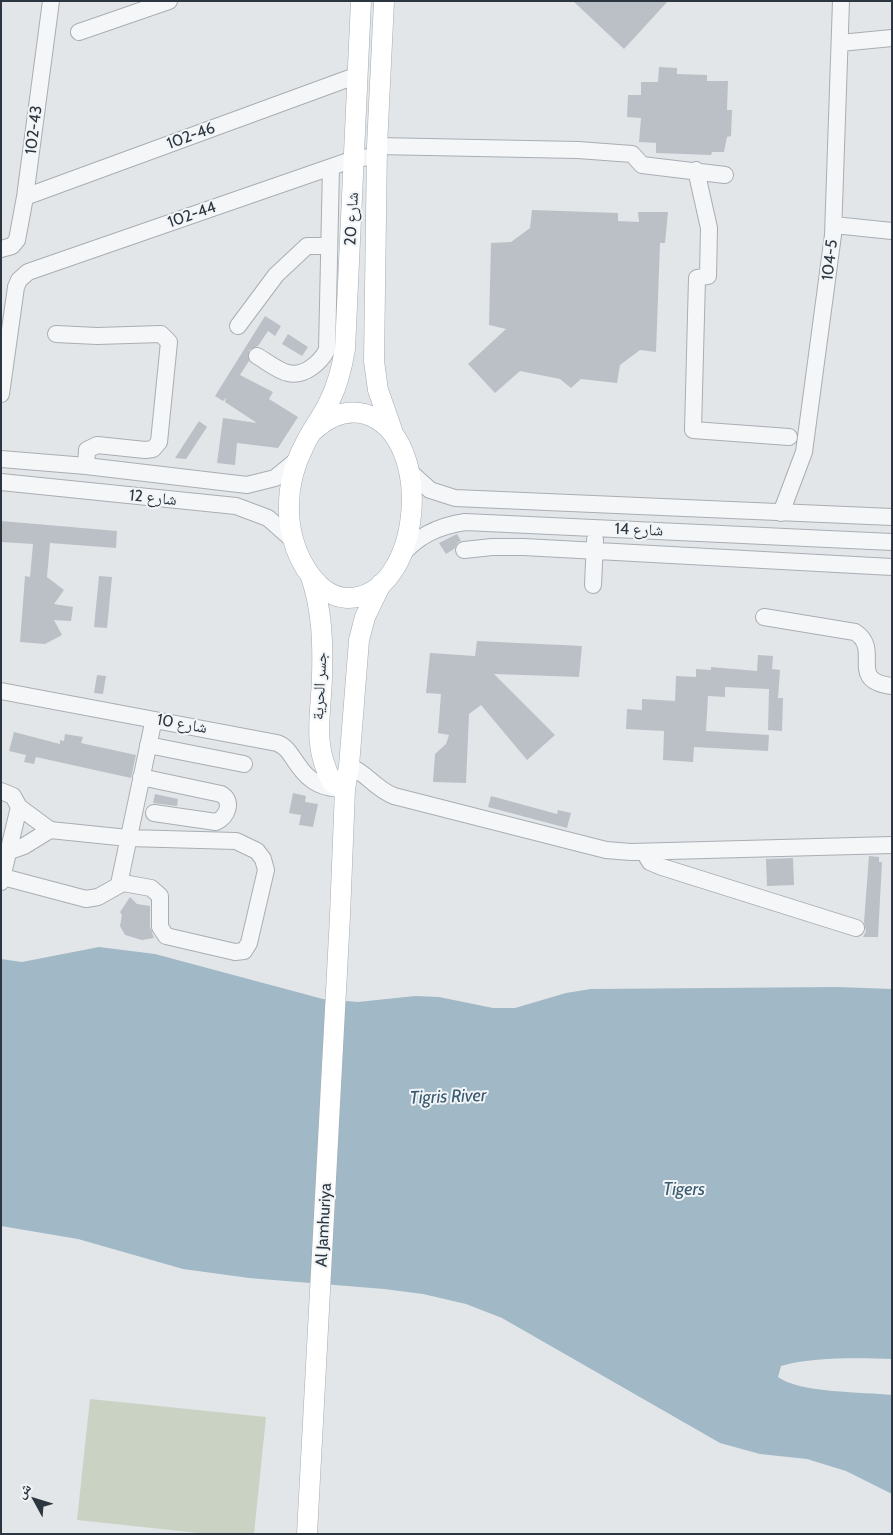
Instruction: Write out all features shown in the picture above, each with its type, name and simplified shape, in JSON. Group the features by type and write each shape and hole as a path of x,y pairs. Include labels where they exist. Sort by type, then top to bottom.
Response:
{"main road":[{"name":"شارع 20","path":"313,431 337,384 345,350 361,1"},
{"name":"شارع 20","path":"384,1 377,151 374,361 382,405 393,432"},
{"path":"344,789 349,766 360,640 365,616 381,584 398,559 409,527 412,508 409,471 393,432 373,417 360,413 334,416 313,431 297,460 290,484 288,509 294,541 310,575 324,590 343,598 364,595 381,584"},
{"name":"جسر الحرية","path":"310,575 317,598 322,629 319,748 332,782 344,789"},
{"name":"Al Jamhuriya","path":"307,1534 340,916 344,789"}],"street":[{"name":"102-43","path":"1,249 12,246 17,240 25,197 50,1"},
{"path":"79,32 170,1"},
{"name":"104-5","path":"780,512 804,452 834,225 841,1"},
{"path":"840,43 892,38"},
{"name":"102-46","path":"25,197 358,75"},
{"name":"102-44","path":"1,394 16,287 19,280 28,272 377,151 578,150 632,154 642,165 725,175"},
{"path":"257,356 286,373 293,374 304,371 323,358 327,341 331,167"},
{"path":"696,170 709,228 708,276 697,278 693,430 789,437"},
{"path":"834,225 892,231"},
{"path":"238,326 286,264 307,246 328,246"},
{"path":"56,334 96,336 161,334 169,342 170,350 159,442 153,449 145,450 97,445 87,450 86,466"},
{"name":"شارع 12","path":"1,459 86,466 247,485 275,478 297,460"},
{"name":"شارع 14","path":"409,471 430,490 455,498 892,517"},
{"name":"شارع 12","path":"1,482 236,506 268,518 294,541"},
{"name":"شارع 14","path":"398,559 417,540 439,528 464,522 892,542"},
{"path":"491,523 492,547"},
{"path":"593,585 596,528"},
{"path":"675,531 676,555"},
{"path":"464,550 492,547 595,551 892,567"},
{"path":"764,617 855,632 863,638 866,645 870,680 877,684 892,686"},
{"name":"شارع 10","path":"1,691 207,728 281,744 311,779 329,789 344,789"},
{"path":"104,719 198,737 203,735 207,728"},
{"path":"119,884 152,728"},
{"path":"148,745 244,764"},
{"path":"349,766 360,772 378,788 394,796 606,850 644,852 892,845"},
{"path":"141,777 221,794 226,797 228,803 226,814 216,822 154,813"},
{"path":"1,791 13,796 20,807 50,830 128,838 230,840 242,842 257,850 264,859 265,875 247,948 240,952 235,952 166,936 160,927 161,900 158,892 151,888 119,884 98,898 86,899 2,880 20,807"},
{"path":"10,851 24,846 50,830"},
{"path":"644,852 650,862 671,871 856,928"}],"shaded area":[{"path":"90,1399 266,1417 254,1534 208,1534 77,1520"}],"water":[{"name":"Tigers","path":"99,947 155,954 323,999 358,1002 415,996 439,997 493,1008 515,1008 566,993 591,989 837,987 892,989 892,1359 836,1359 794,1363 781,1366 778,1377 788,1382 816,1389 892,1395 892,1494 846,1471 807,1459 760,1454 720,1443 502,1318 466,1304 423,1294 384,1289 249,1278 183,1269 78,1239 1,1226 1,959 22,962"}],"building":[{"path":"573,1 668,1 624,49"},
{"path":"659,67 677,68 677,74 707,75 707,81 728,81 727,110 732,110 731,136 727,137 724,152 712,152 711,155 656,153 656,143 639,142 641,118 627,117 628,95 641,95 641,82 658,82"},
{"path":"532,210 618,213 618,221 639,222 638,212 668,212 665,243 660,243 656,352 640,350 620,365 617,383 581,379 571,388 560,379 520,371 495,393 468,364 506,329 489,325 491,243 511,242 530,228"},
{"path":"265,316 281,326 275,336 268,331 258,346 249,350 249,361 240,375 273,392 269,399 298,417 278,448 237,443 235,465 217,463 223,418 257,423 225,402 226,398 223,401 215,396"},
{"path":"288,334 308,347 302,356 282,344"},
{"path":"199,421 207,427 186,459 175,458"},
{"path":"1,521 117,531 116,548 50,543 47,577 64,590 54,604 73,607 71,621 54,620 62,635 45,644 20,642 25,576 30,577 33,544 1,542"},
{"path":"457,534 461,541 446,554 439,543"},
{"path":"99,576 112,577 107,628 94,627"},
{"path":"477,641 582,646 579,677 494,674 555,735 527,760 481,705 469,714 466,783 433,782 435,754 446,744 449,735 438,733 441,694 426,693 430,653 475,656"},
{"path":"758,655 773,656 772,669 780,670 778,698 783,698 782,731 768,730 769,689 725,687 725,697 708,696 706,731 769,735 768,751 694,747 693,762 663,760 664,731 626,729 627,709 642,710 642,699 675,701 676,676 696,677 696,669 711,670 711,667 757,671"},
{"path":"97,675 106,676 103,694 94,693"},
{"path":"14,732 60,744 60,740 64,741 65,734 83,737 81,743 136,755 131,778 36,757 34,764 24,762 26,755 9,751"},
{"path":"293,793 306,796 305,802 318,804 313,827 299,825 301,815 289,813"},
{"path":"155,794 178,799 177,806 153,803"},
{"path":"491,796 557,814 558,810 571,813 567,828 488,807"},
{"path":"869,856 879,857 879,862 882,862 878,937 863,937 866,931 864,922"},
{"path":"793,858 794,885 767,886 766,859"},
{"path":"130,897 137,904 150,906 150,927 154,938 142,940 125,935 120,926 122,915 120,912"}],"water label":[{"name":"Tigris River","path":"448,1097"}]}
